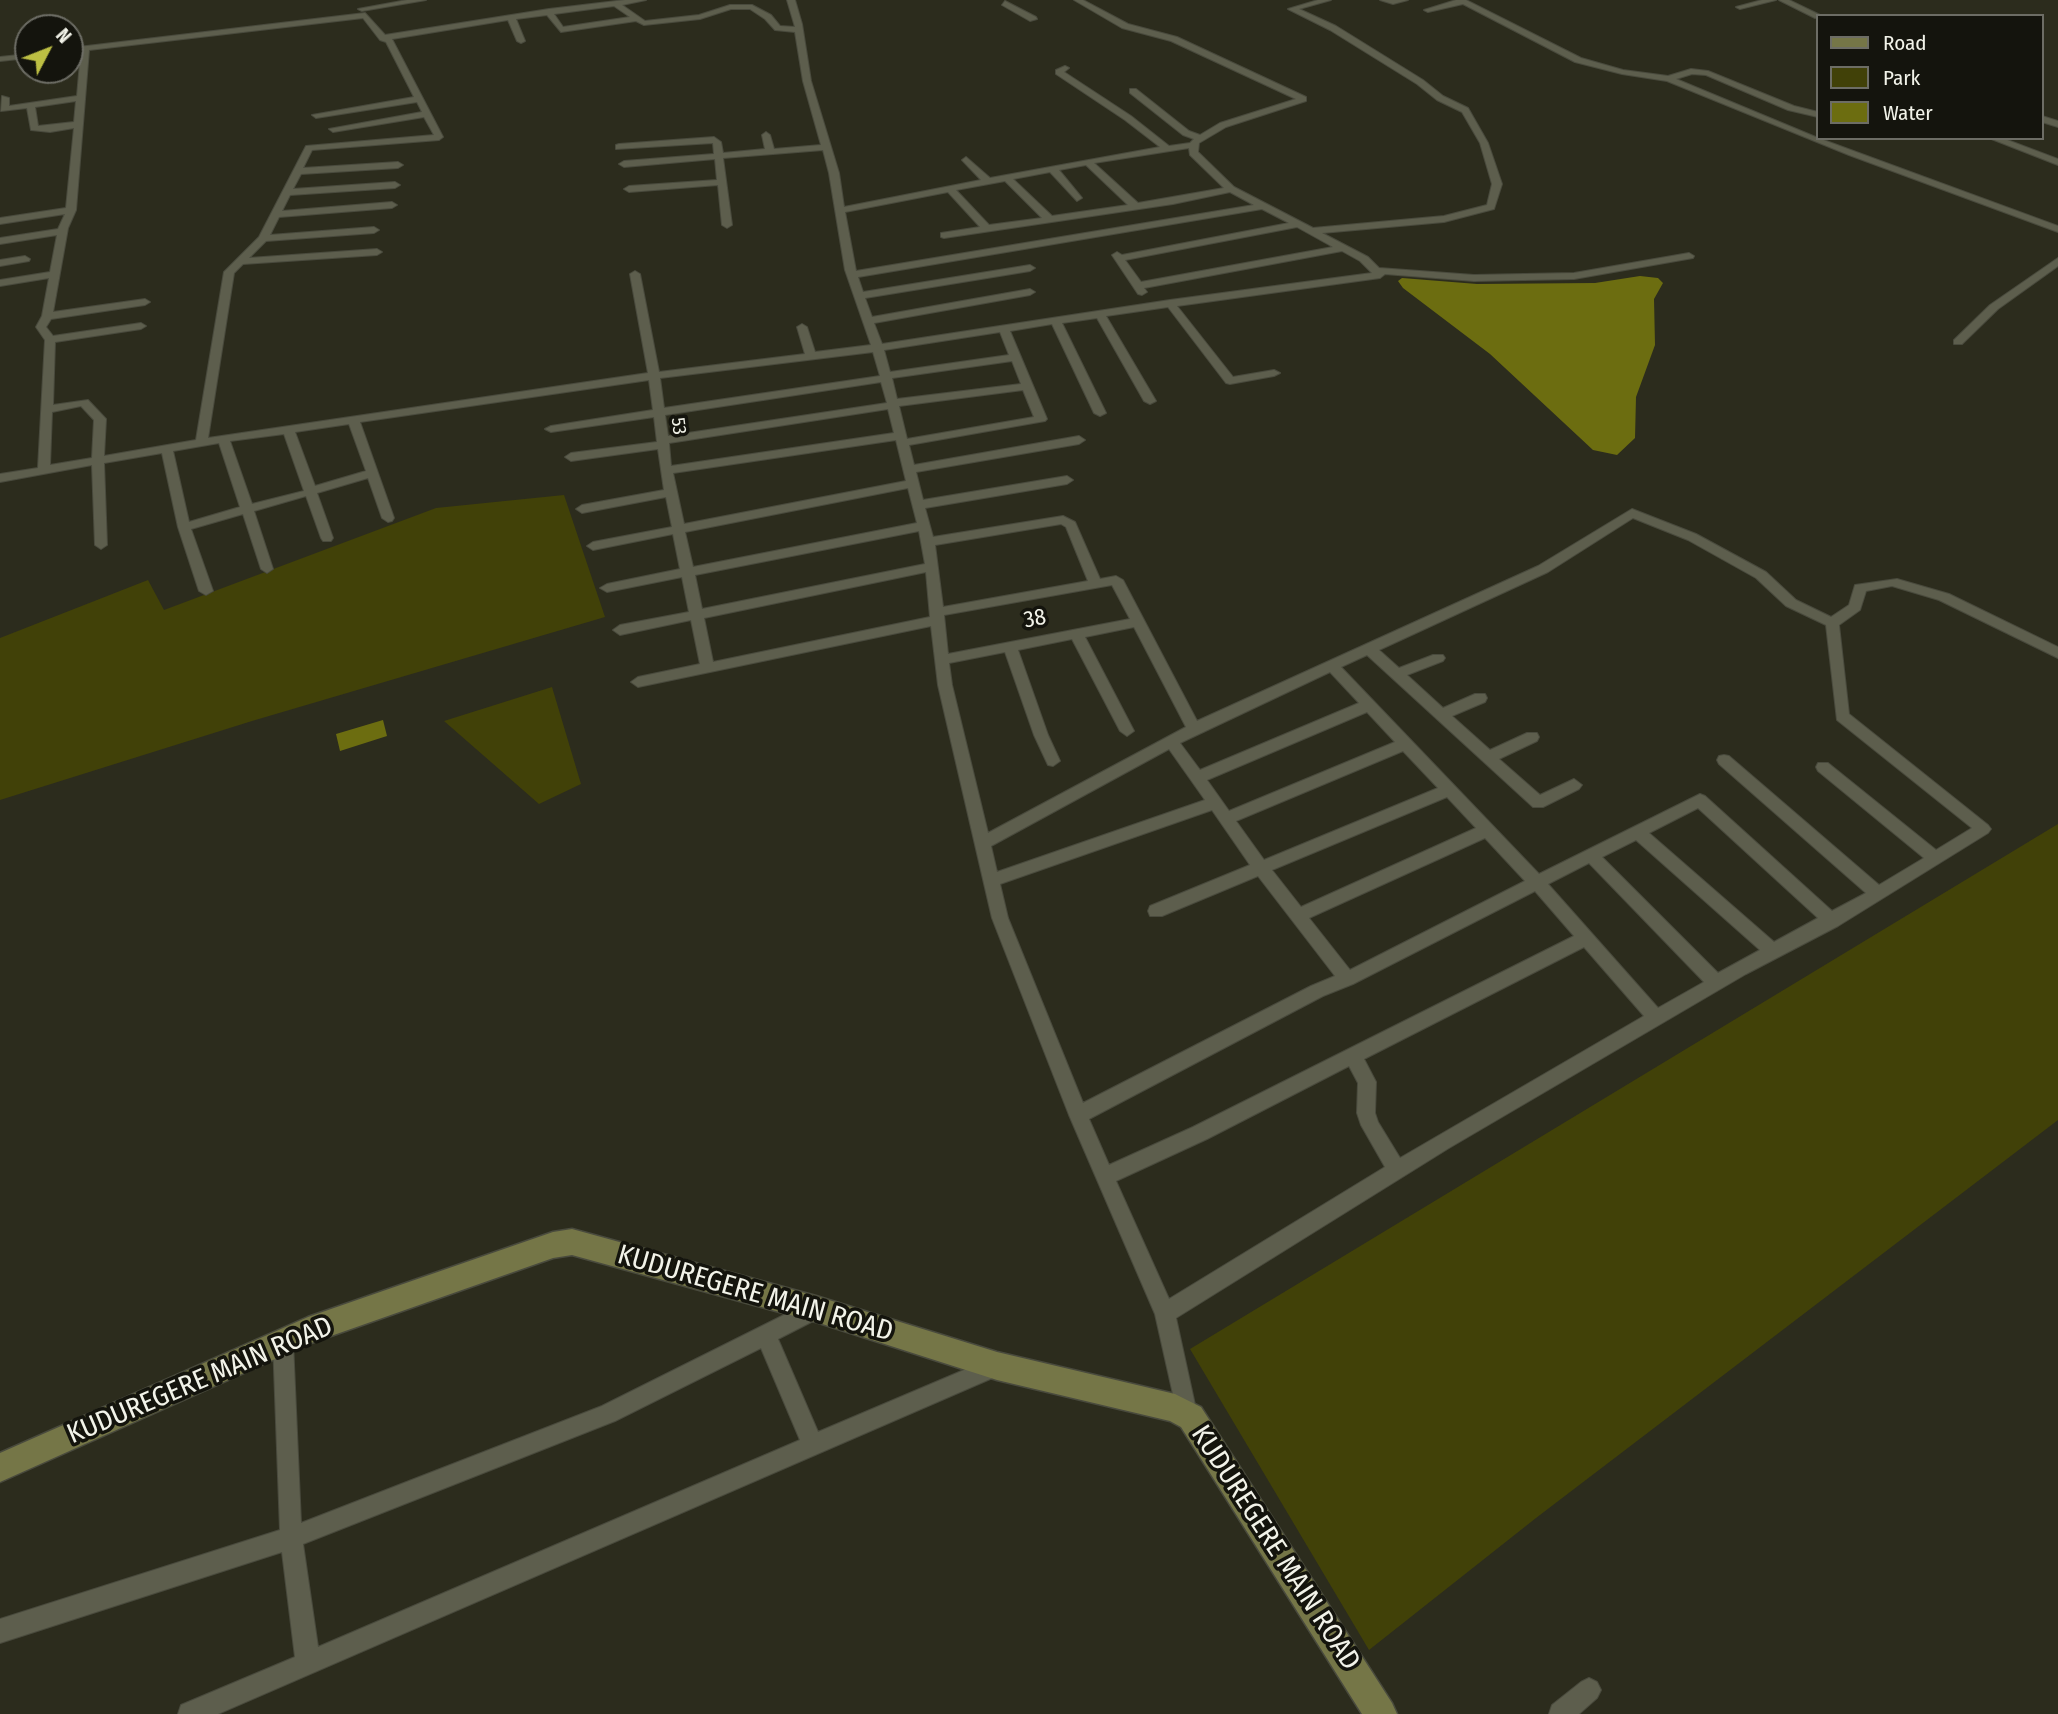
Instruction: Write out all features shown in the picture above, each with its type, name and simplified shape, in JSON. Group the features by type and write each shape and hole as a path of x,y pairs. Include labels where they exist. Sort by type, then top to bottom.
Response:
{"street":[{"path":"201,443 229,272 243,261 263,237 309,148 439,137 389,40 383,37 356,0"},
{"path":"84,67 85,49 363,12 422,0"},
{"path":"551,14 642,0"},
{"path":"791,0 807,81 834,173 852,275 886,377 926,534 945,685 1000,918 1078,1115 1165,1313 1186,1414"},
{"path":"1002,2 1019,0"},
{"path":"1081,1 1094,0"},
{"path":"1312,231 1444,219 1491,207 1497,184 1484,143 1465,110 1440,99 1420,82 1333,28 1292,9 1327,0"},
{"path":"1384,0 1404,0"},
{"path":"1740,7 1772,0"},
{"path":"1783,0 1816,15"},
{"path":"841,210 1198,142 1223,125 1303,99 1174,39 1125,26 1081,1"},
{"path":"1428,10 1462,1 1578,60 1622,72 1669,79 1816,139"},
{"path":"1002,2 1033,19"},
{"path":"617,5 642,24"},
{"path":"551,14 561,30 700,17 734,6 756,8 778,28 798,30"},
{"path":"383,37 511,17 599,11"},
{"path":"511,17 521,41"},
{"path":"1065,68 1059,72 1128,118 1168,149"},
{"path":"1669,79 1691,71 1708,73 1791,108 1814,113 1815,120 1795,130"},
{"path":"44,470 50,340 41,327 47,316 63,231 71,210 83,84"},
{"path":"1133,91 1198,142"},
{"path":"5,97 4,109 82,98"},
{"path":"316,115 419,99"},
{"path":"31,106 34,128 50,129 80,124"},
{"path":"333,129 428,114"},
{"path":"766,135 770,152"},
{"path":"619,147 708,138 717,142 727,225"},
{"path":"1820,140 2058,229"},
{"path":"1832,145 1842,140"},
{"path":"1998,140 2058,162"},
{"path":"1198,142 1193,153 1231,189 1343,247 1379,274"},
{"path":"624,164 826,147"},
{"path":"966,160 989,182"},
{"path":"1088,162 1135,206"},
{"path":"297,171 398,164"},
{"path":"1053,169 1077,198"},
{"path":"1007,178 1048,218"},
{"path":"629,189 722,181"},
{"path":"287,192 395,185"},
{"path":"950,189 985,227"},
{"path":"944,235 1231,189"},
{"path":"276,214 392,205"},
{"path":"852,275 1265,206"},
{"path":"0,220 71,210"},
{"path":"1152,306 1118,256 1299,224"},
{"path":"263,237 374,230"},
{"path":"0,242 63,231"},
{"path":"1138,285 1343,247"},
{"path":"243,261 377,252"},
{"path":"0,478 167,448 655,382 1170,303 1379,274 1475,278 1574,276 1689,256"},
{"path":"0,263 26,259"},
{"path":"1958,342 1994,307 2058,261"},
{"path":"859,296 1030,268"},
{"path":"0,283 55,274"},
{"name":"53","path":"635,274 655,382 666,470 707,665"},
{"path":"868,321 1030,292"},
{"path":"47,316 145,302"},
{"path":"1170,303 1230,381 1274,373"},
{"path":"1100,314 1150,401"},
{"path":"1056,321 1100,413"},
{"path":"50,340 141,326"},
{"path":"802,327 810,357"},
{"path":"666,470 1034,422 1041,419 1041,415 1004,329"},
{"path":"551,429 1016,357"},
{"path":"571,457 892,404 1028,386"},
{"path":"46,410 84,402 100,419 98,459 101,545"},
{"path":"354,421 370,474 388,518"},
{"path":"289,431 306,492 327,538"},
{"path":"224,440 267,569"},
{"path":"593,546 679,530 1079,440"},
{"path":"167,448 184,527 206,591"},
{"path":"184,527 370,474"},
{"path":"918,505 1067,480"},
{"path":"582,509 671,492"},
{"path":"982,843 1194,729 1543,569 1632,513 1692,537 1761,575 1791,603 1832,623"},
{"path":"607,588 688,572 926,534 1063,520 1071,525 1096,584"},
{"path":"620,630 931,567"},
{"path":"638,682 707,665 1116,580 1194,729"},
{"path":"1832,623 1855,607 1860,588 1892,582 1944,597 2058,653"},
{"name":"38","path":"942,660 1137,622"},
{"path":"1165,1313 1397,1170 1656,1017 1832,921 1983,829 1842,716 1832,623"},
{"path":"1076,634 1126,731"},
{"path":"1010,646 1041,735 1053,761"},
{"path":"1368,648 1538,803 1574,786"},
{"path":"1397,674 1438,658"},
{"path":"1331,665 1538,884 1656,1017"},
{"path":"1442,715 1480,698"},
{"path":"1197,778 1369,705"},
{"path":"1489,757 1532,737"},
{"path":"1172,742 1261,868 1347,979"},
{"path":"1226,819 1406,744"},
{"path":"1724,761 1878,894"},
{"path":"1823,767 1934,857"},
{"path":"1156,911 1449,790"},
{"path":"1078,1115 1317,991 1347,979 1538,884 1700,800 1832,921"},
{"path":"991,881 1215,803"},
{"path":"1298,916 1487,830"},
{"path":"1636,831 1773,951"},
{"path":"1591,855 1716,983"},
{"path":"1104,1177 1353,1056 1586,938"},
{"path":"1353,1056 1367,1082 1366,1113 1370,1125 1397,1170"},
{"name":"KUDUREGERE MAIN ROAD","path":"0,1468 283,1342 553,1245 572,1242 816,1309 997,1366 1175,1408 1186,1414 1205,1434 1381,1714"},
{"path":"0,1631 291,1538 608,1413 816,1309"},
{"path":"766,1336 813,1445"},
{"path":"283,1342 291,1538 308,1663"},
{"path":"190,1714 997,1366"},
{"path":"1561,1714 1589,1690"}],"green space":[{"path":"564,495 605,617 252,721 0,800 0,638 148,580 164,610 436,508"},
{"path":"552,687 581,784 539,804 444,721"},
{"path":"2058,824 2058,1120 1536,1518 1369,1650 1190,1349"}],"water":[{"path":"1640,276 1658,278 1663,283 1654,299 1655,345 1636,397 1635,438 1617,455 1593,450 1490,354 1403,288 1398,281 1402,278 1477,284 1595,283"},
{"path":"383,720 387,736 340,751 336,734"}]}
